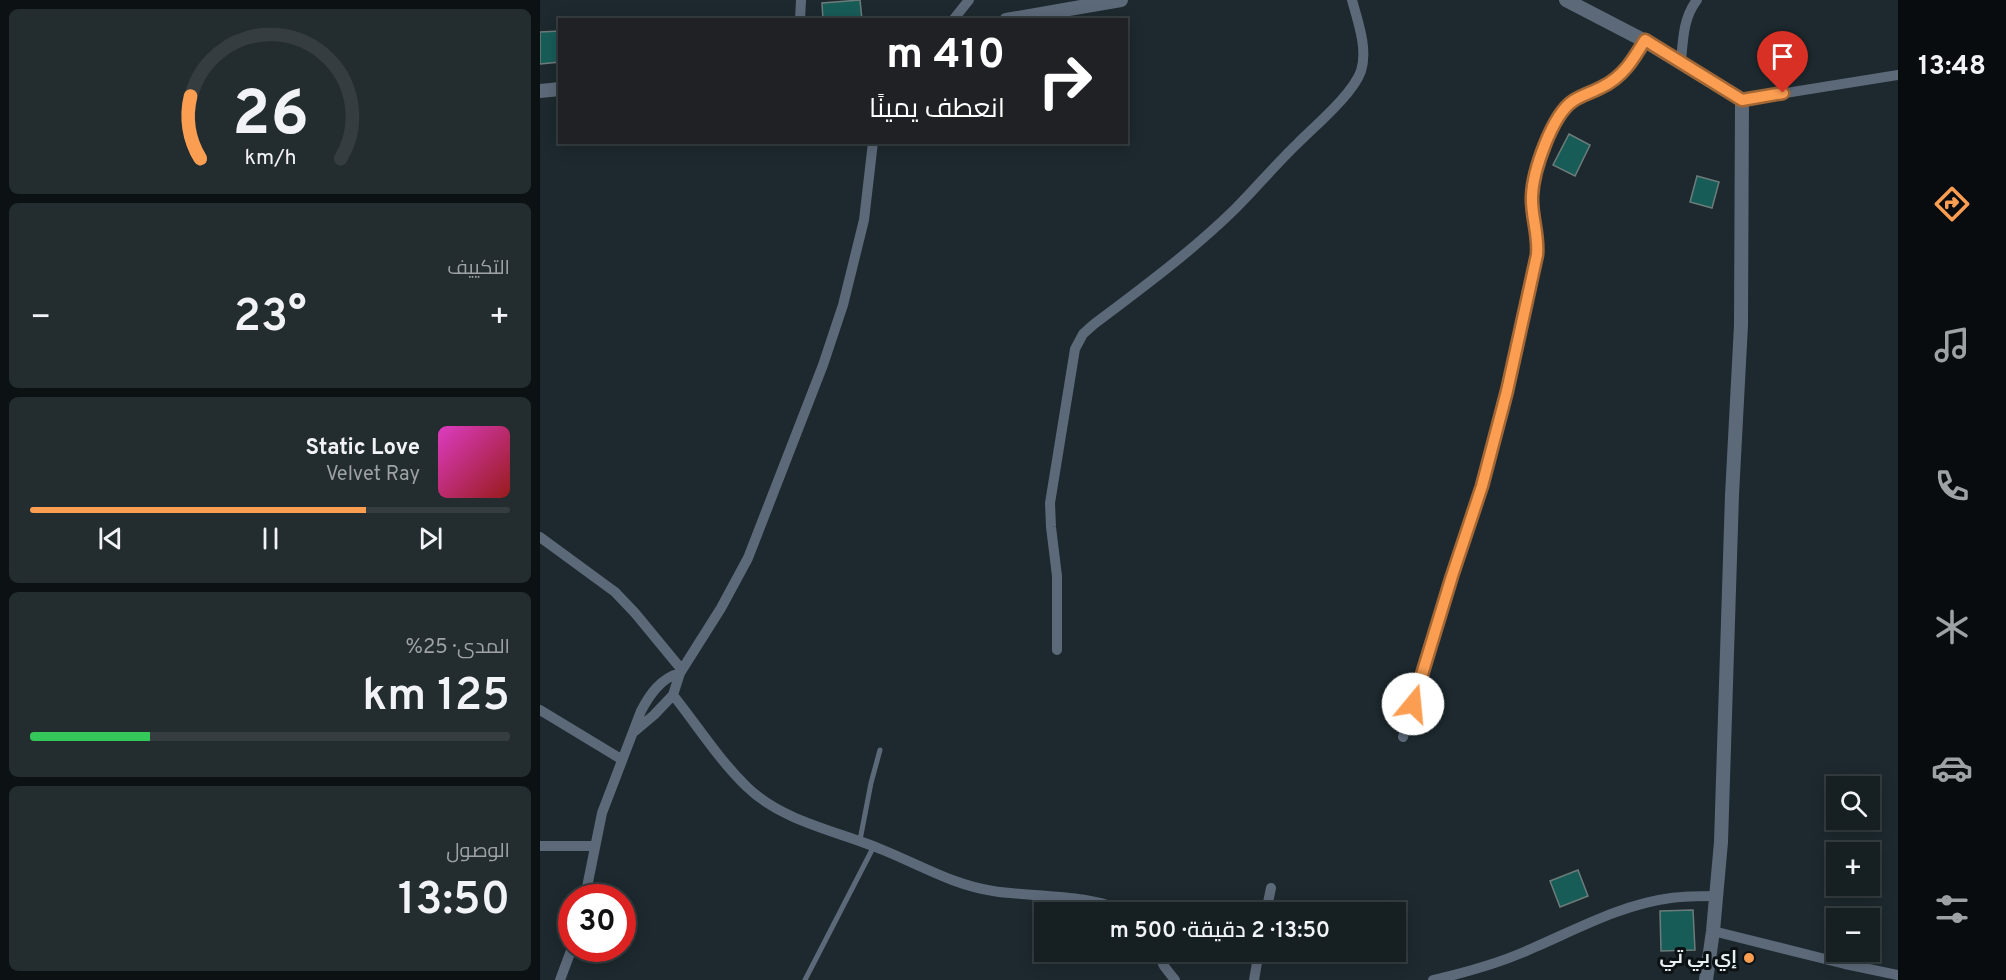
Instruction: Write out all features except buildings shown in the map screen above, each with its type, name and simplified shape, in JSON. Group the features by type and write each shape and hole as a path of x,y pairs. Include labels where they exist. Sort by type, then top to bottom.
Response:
{"street":[{"path":"800,18 801,0"},
{"path":"955,18 969,0"},
{"path":"1018,18 1121,0"},
{"path":"1057,650 1057,576 1050,503 1075,349 1083,334 1186,254 1235,209 1334,107 1353,84 1360,75 1364,61 1361,35 1352,0"},
{"path":"1566,0 1645,40 1742,100 1898,75"},
{"path":"1680,62 1689,11 1697,0"},
{"path":"1403,737 1482,486 1507,391 1537,255 1538,234 1533,214 1532,194 1538,165 1553,128 1567,106 1617,79 1625,71 1645,40"},
{"path":"540,91 558,89"},
{"path":"1706,980 1717,896 1721,842 1732,495 1741,325 1742,100"},
{"path":"635,731 673,694 681,672 721,608 748,558 823,365 843,305 862,230 873,144"},
{"path":"540,537 615,592 635,613 681,672"},
{"path":"588,884 602,813 641,711 663,681 681,672"},
{"path":"673,694 747,787 780,810 805,822 860,840 963,885 995,892 1093,902"},
{"path":"540,710 621,759"},
{"path":"540,846 595,846"},
{"path":"1268,902 1271,888"},
{"path":"1433,980 1477,970 1525,952 1577,928 1642,904 1670,897 1717,896"},
{"path":"1713,931 1898,975"},
{"path":"560,980 567,962"},
{"path":"1162,962 1175,980"},
{"path":"1254,980 1257,962"}],"lane":[{"path":"860,840 880,750"},
{"path":"805,980 874,846"}],"place":[{"name":"إي بي تي","path":"1749,958"}],"route":[{"path":"1413,704 1482,486 1507,391 1537,255 1538,234 1533,214 1532,194 1538,165 1558,119 1567,106 1575,100 1617,79 1625,71 1645,40 1742,100 1783,93"}]}
